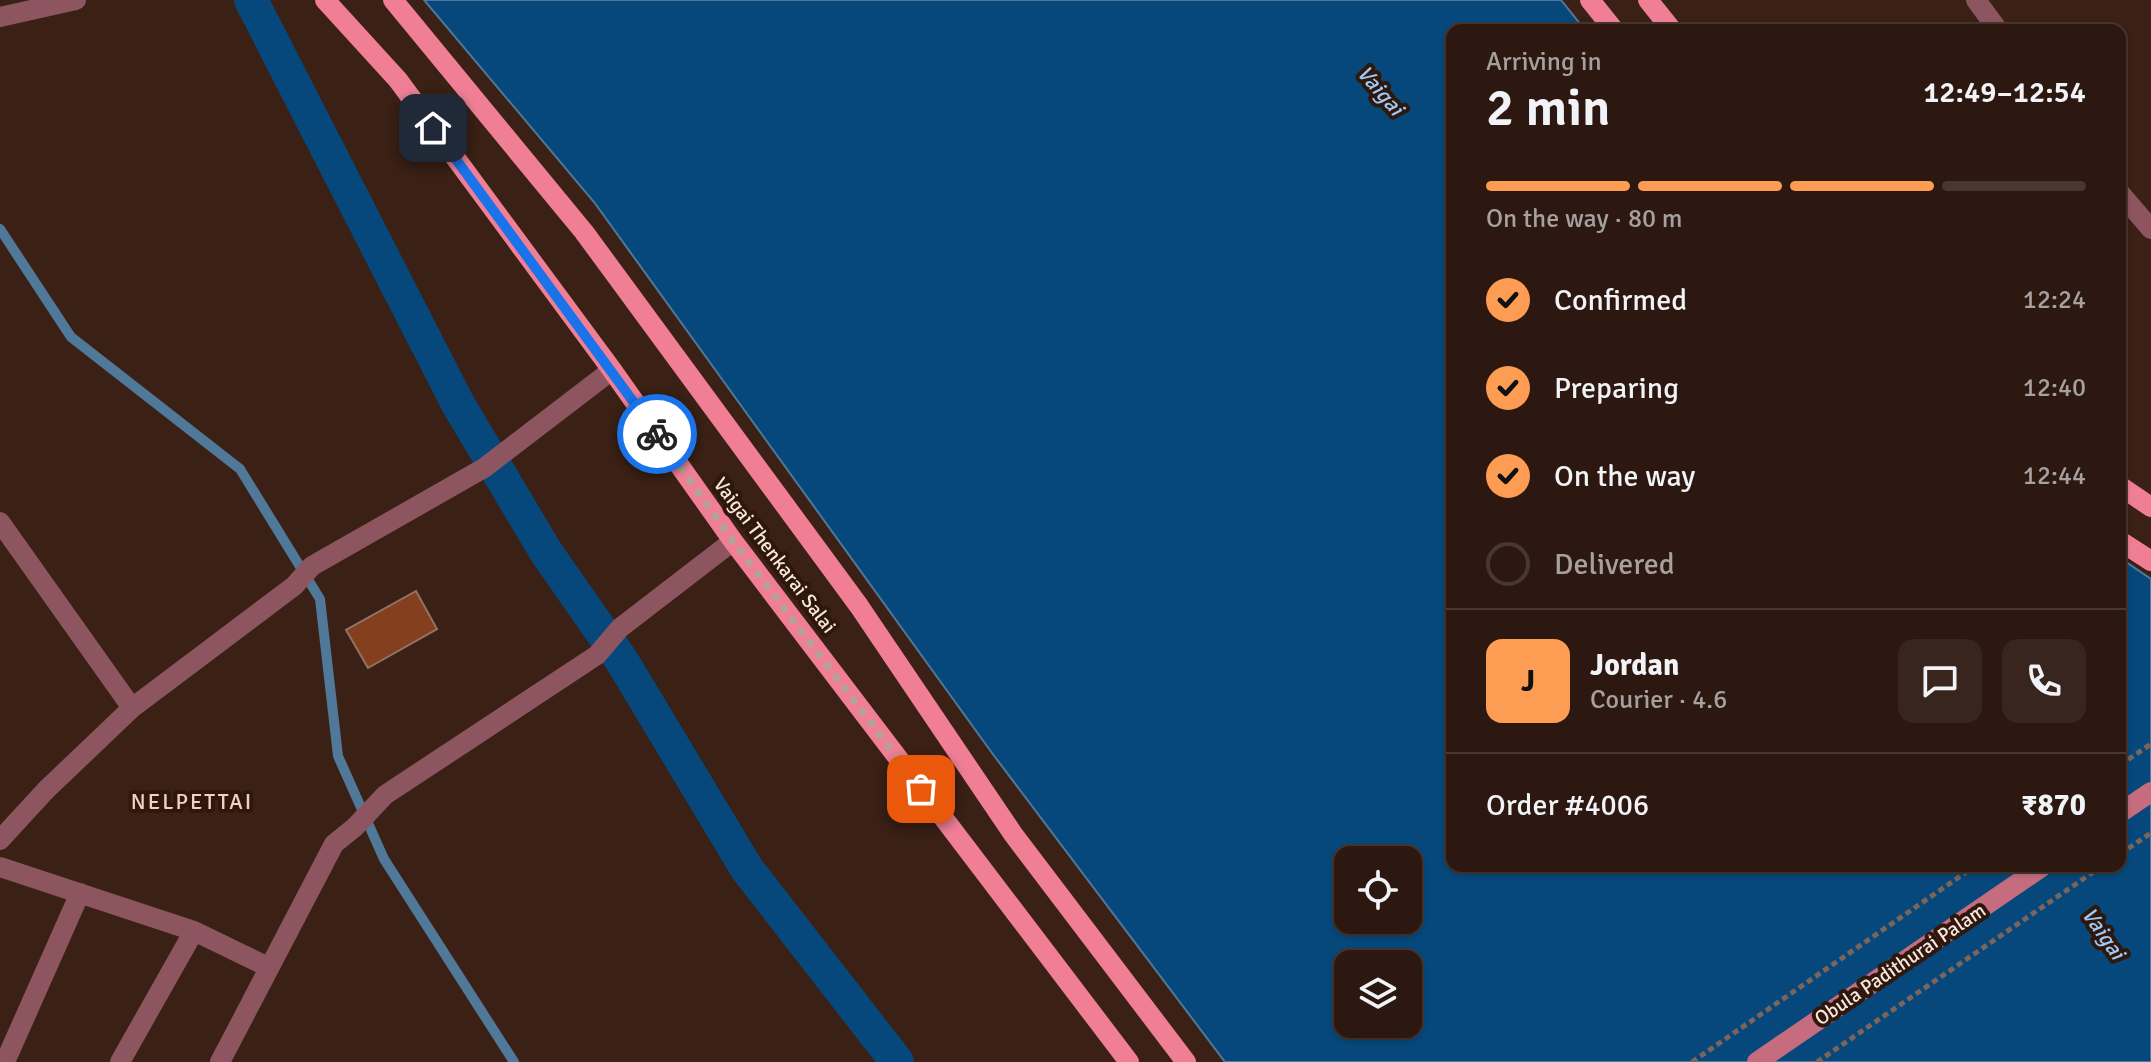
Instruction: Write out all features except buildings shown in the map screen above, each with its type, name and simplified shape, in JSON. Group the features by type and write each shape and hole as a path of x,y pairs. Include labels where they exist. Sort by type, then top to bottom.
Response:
{"main road":[{"name":"Vaigai Thenkarai Salai","path":"325,0 398,80 612,370 733,541 1129,1062"},
{"name":"Vaigai Thenkarai Salai","path":"393,0 584,232 859,606 1013,834 1186,1062"},
{"path":"1590,0 1609,24"},
{"path":"1648,0 1667,24"},
{"path":"2126,490 2151,507"},
{"path":"2126,545 2151,561"},
{"path":"2126,809 2151,792"},
{"name":"Obula Padithurai Palam","path":"1757,1062 2034,872"}],"street":[{"path":"0,17 76,0"},
{"path":"1976,0 1994,24"},
{"path":"2126,200 2151,229"},
{"path":"0,840 46,790 132,708 294,586 312,566 484,468 612,370"},
{"path":"0,522 132,708"},
{"path":"220,1062 334,844 385,795 597,655 620,628 733,541"},
{"path":"0,867 194,931 268,967"},
{"path":"5,1062 80,893"},
{"path":"120,1062 194,931"}],"path":[{"path":"2126,761 2151,744"},
{"path":"2126,850 2151,833"},
{"path":"1692,1062 1966,872"},
{"path":"1817,1062 2093,872"}],"water":[{"name":"Vaigai","path":"424,0 1561,0 1580,24 1446,24 1446,872 2126,872 2126,562 2151,579 2151,1062 1225,1062 992,753 594,202"}],"waterway":[{"path":"251,0 458,404 546,552 622,661 747,869 897,1062"},
{"path":"0,229 71,337 240,469 320,599 338,756 384,859 514,1062"}],"way so far":[{"path":"657,434 733,541 921,789"}],"district":[{"name":"NELPETTAI","path":"192,801"}],"route":[{"path":"433,128 657,434"}]}
